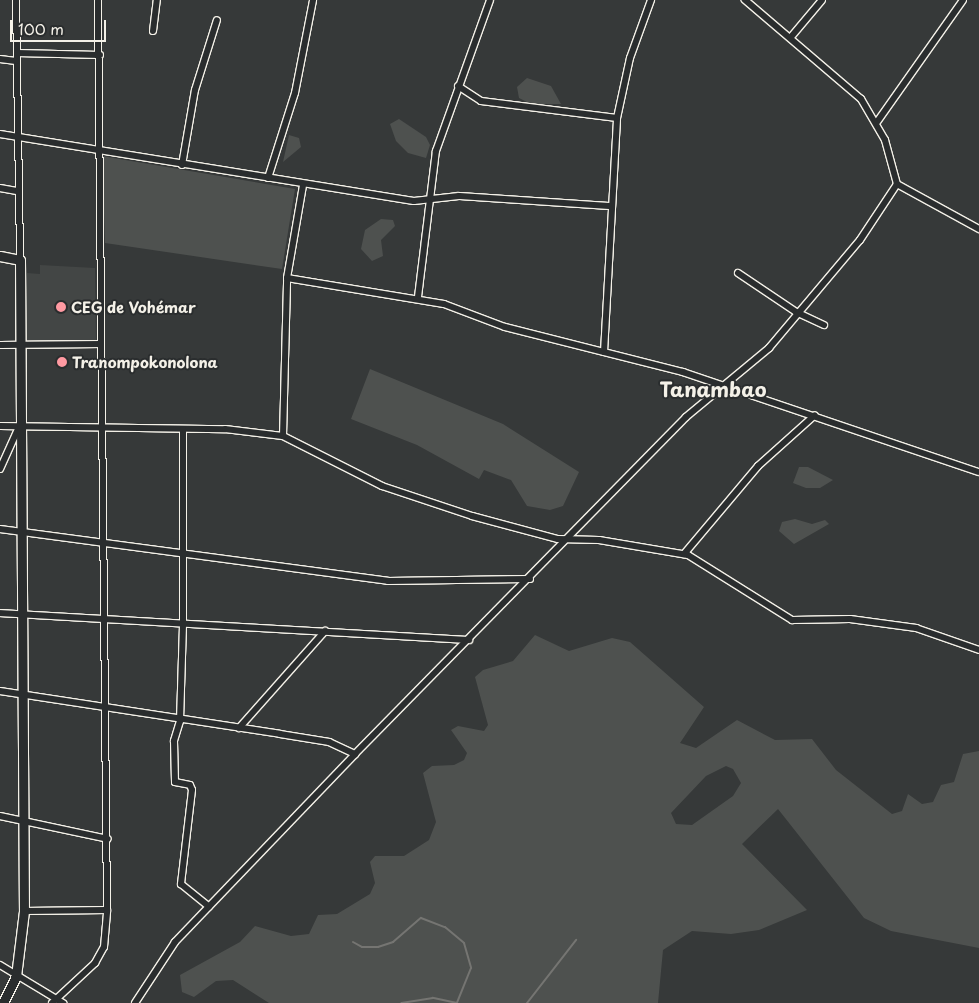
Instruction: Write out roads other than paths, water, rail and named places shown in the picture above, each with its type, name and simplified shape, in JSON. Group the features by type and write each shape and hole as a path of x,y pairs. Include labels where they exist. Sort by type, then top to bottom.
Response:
{"street":[{"path":"3,1003 16,976 24,911 22,820 22,533 19,427 21,346 16,137 16,0"},
{"path":"0,965 58,1002 95,963 104,947 107,910 108,839 98,152 100,55 98,0"},
{"path":"153,31 157,0"},
{"path":"268,178 295,93 313,0"},
{"path":"418,297 436,151 490,0"},
{"path":"604,352 616,118 630,58 651,0"},
{"path":"745,0 792,37 860,99 876,122 897,184 979,230"},
{"path":"792,37 822,0"},
{"path":"876,122 963,0"},
{"path":"182,165 195,90 217,20"},
{"path":"17,53 100,55"},
{"path":"0,59 16,61"},
{"path":"458,86 482,101 616,118"},
{"path":"0,134 98,152 414,201 429,199 543,200 610,206"},
{"path":"135,1003 175,942 355,754 530,579 686,417 769,348 796,312 855,246 897,184"},
{"path":"283,436 287,278 303,185"},
{"path":"0,188 17,191"},
{"path":"0,256 20,260"},
{"path":"738,273 796,312 824,324"},
{"path":"287,278 418,297 604,352 650,362 720,388 815,415 979,472"},
{"path":"0,345 101,344"},
{"path":"684,554 758,466 815,415"},
{"path":"0,426 184,429 283,436 382,486 472,516 558,539 570,537 684,554 792,620 850,619 916,628 979,650"},
{"path":"0,469 19,427"},
{"path":"184,429 180,554 182,625 180,721 174,741 175,782 190,785 192,790 181,884 209,907"},
{"path":"0,529 22,533 104,540 180,554 388,581 530,579"},
{"path":"0,613 182,625 469,640"},
{"path":"239,728 324,631"},
{"path":"0,691 180,721 329,742 355,754"},
{"path":"0,816 108,839"},
{"path":"24,911 107,910"}],"waterway":[{"path":"353,942 362,947 378,947 393,942 421,918 445,927 464,943 471,968 457,1003 433,998 401,1003"},
{"path":"527,1003 576,940"}],"place":[{"name":"CEG de Vohémar","path":"61,307"},
{"name":"Tranompokonolona","path":"62,362"}],"district":[{"name":"Tanambao","path":"713,389"}]}
